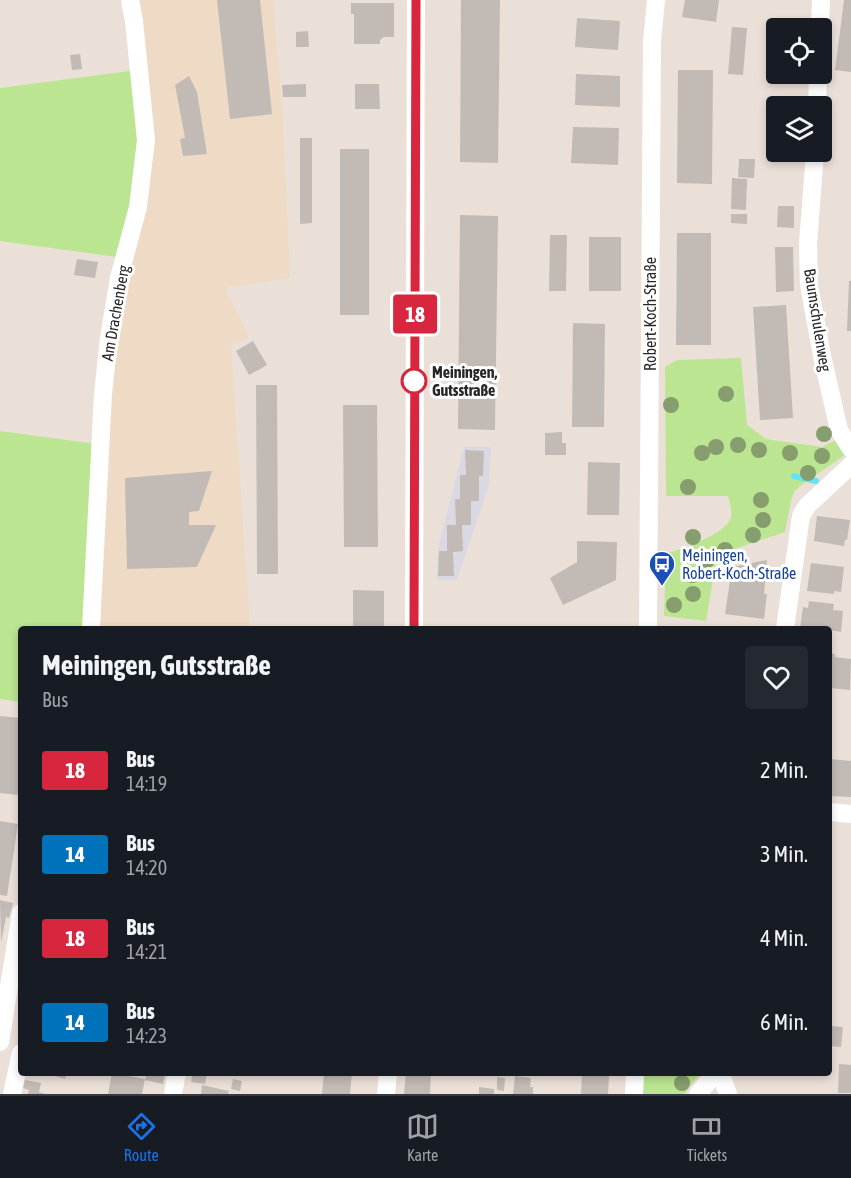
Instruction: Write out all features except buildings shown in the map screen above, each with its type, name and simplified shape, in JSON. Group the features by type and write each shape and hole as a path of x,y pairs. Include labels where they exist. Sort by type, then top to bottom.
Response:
{"street":[{"name":"Am Drachenberg","path":"91,626 103,394 109,338 119,278 138,207 146,140 130,0"},
{"path":"414,626 417,0"},
{"name":"Robert-Koch-Straße","path":"648,626 652,42 657,0"},
{"path":"820,18 821,0"},
{"name":"Baumschulenweg","path":"814,162 808,244 809,285 839,430 851,449"},
{"path":"785,626 801,516 807,506 851,465"},
{"path":"832,812 851,814"},
{"path":"0,1042 18,931"},
{"path":"12,1094 18,1067"},
{"path":"173,1094 176,1076"},
{"path":"386,1094 388,1076"},
{"path":"634,1094 635,1076"},
{"path":"698,1094 714,1076"},
{"path":"720,1076 728,1094"}],"shaded area":[{"path":"136,0 273,0 283,119 290,278 225,288 249,337 231,345 250,626 96,626 108,394 124,280"},
{"path":"464,447 491,447 489,486 457,580 437,580 438,548"}],"green space":[{"path":"130,71 138,139 133,205 117,257 0,241 0,88"},
{"path":"741,358 747,425 766,439 822,447 836,440 845,455 794,492 785,532 717,555 706,621 664,616 666,554 701,541 719,531 726,526 731,514 728,496 666,496 665,367 677,360"},
{"path":"0,431 97,444 84,626 18,626 18,702 0,699"},
{"path":"644,1076 698,1076 684,1094 643,1094"}],"waterway":[{"path":"794,476 816,481"}],"bus line":[{"name":"18","path":"414,626 416,0"}],"place":[{"name":"Meiningen, Gutsstraße","path":"414,381"},
{"name":"Meiningen, Robert-Koch-Straße","path":"662,587"}]}
